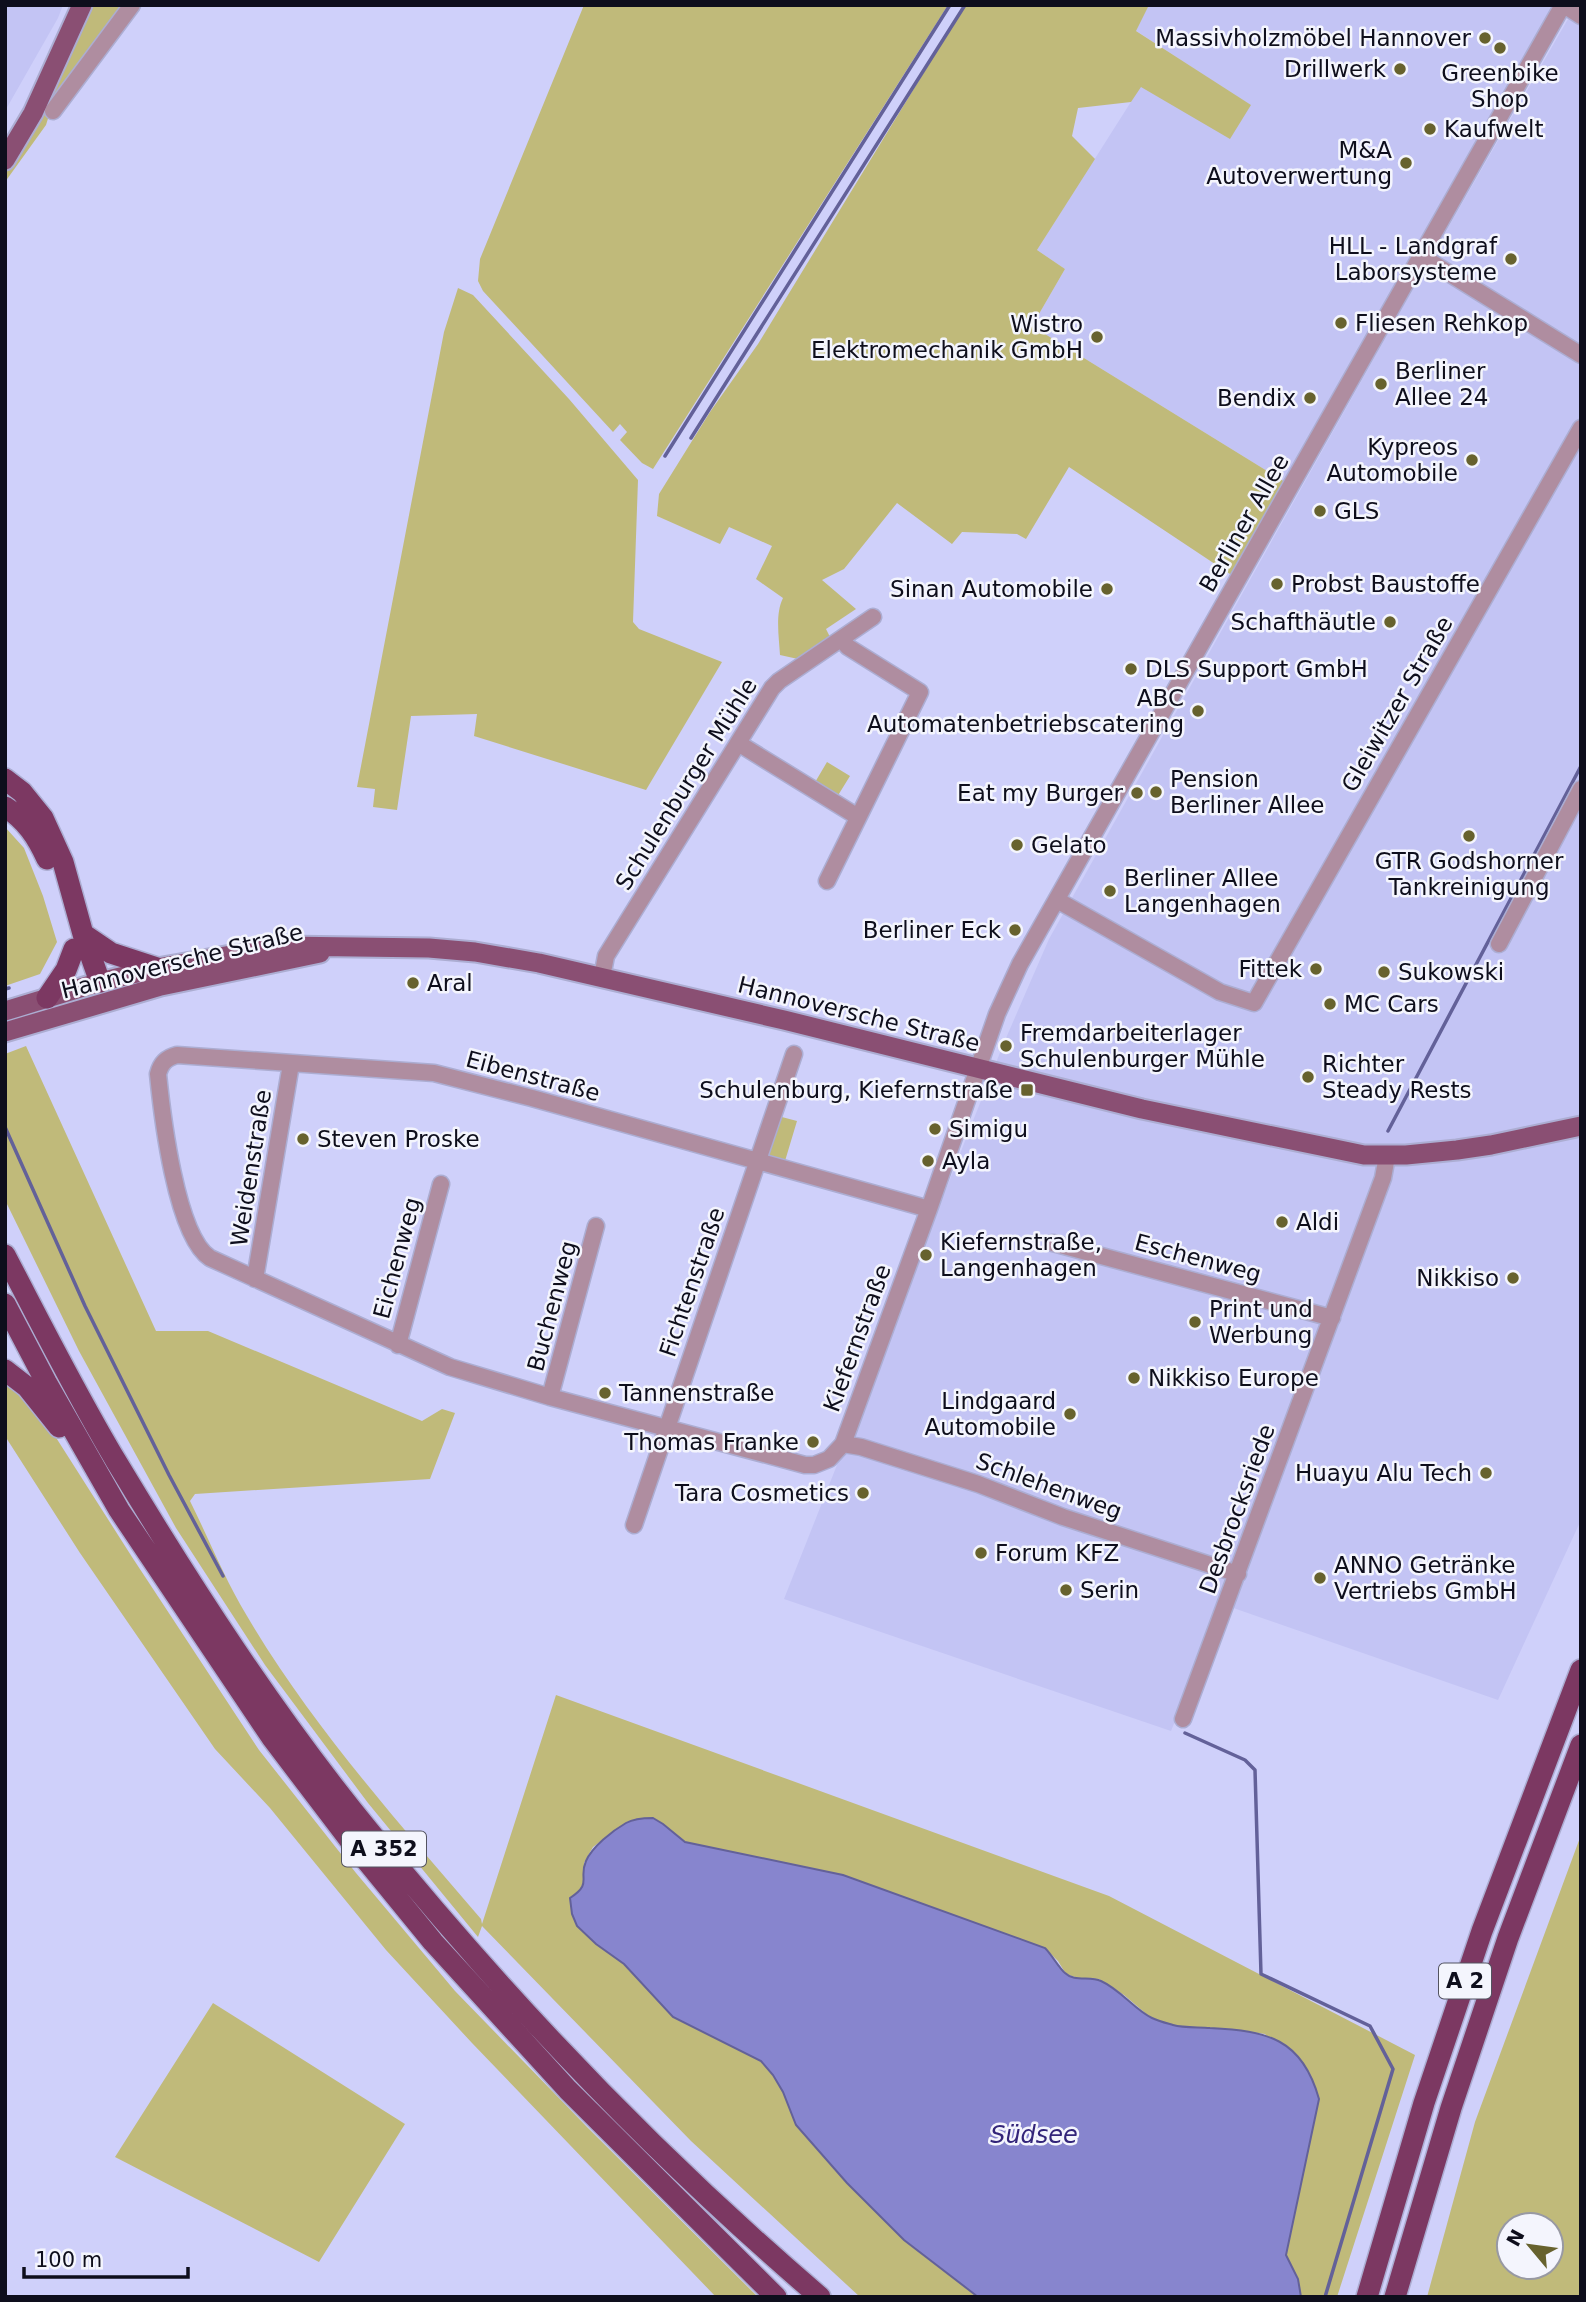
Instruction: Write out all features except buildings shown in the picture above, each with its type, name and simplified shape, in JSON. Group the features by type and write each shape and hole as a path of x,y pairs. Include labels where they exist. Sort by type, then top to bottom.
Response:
{"highway":[{"path":"5,779 22,792 43,818 63,862 79,941 66,970 47,998"},
{"path":"5,807 18,815 40,843 79,941 96,994"},
{"path":"79,941 157,968"},
{"name":"A 352","path":"5,1255 115,1460 192,1584 288,1724 368,1830 496,1982 582,2074 683,2174 820,2297"},
{"name":"A 352","path":"5,1304 119,1510 272,1738 348,1838 433,1942 568,2090 776,2297"},
{"path":"5,1370 27,1387 47,1410 101,1495 119,1510"},
{"name":"A 2","path":"1367,2297 1424,2103 1482,1931 1581,1670"},
{"name":"A 2","path":"1395,2297 1451,2108 1508,1938 1581,1745"}],"main road":[{"path":"5,160 33,113 82,5"},
{"name":"Hannoversche Straße","path":"5,1032 157,968 283,946 407,947 456,950 539,963 1142,1109 1364,1155 1425,1154 1491,1145 1581,1126"},
{"name":"Hannoversche Straße","path":"5,1011 47,998 161,986 318,954 330,948"}],"street":[{"path":"53,111 131,5"},
{"path":"1564,5 1581,16"},
{"name":"Berliner Allee","path":"978,1069 997,1014 1020,964 1564,5"},
{"path":"1421,256 1581,355"},
{"name":"Gleiwitzer Straße","path":"1057,900 1220,992 1254,1003 1581,428"},
{"name":"Schulenburger Mühle","path":"602,977 606,956 779,681 873,617"},
{"path":"827,881 920,692 848,647 841,639"},
{"path":"738,743 858,817"},
{"path":"1499,944 1581,789"},
{"name":"Fichtenstraße","path":"634,1525 794,1054"},
{"name":"Eibenstraße","path":"256,1279 202,1253 175,1184 166,1142 158,1074 164,1061 177,1055 434,1073 929,1209"},
{"name":"Weidenstraße","path":"256,1279 291,1064"},
{"name":"Kiefernstraße","path":"665,1428 805,1465 814,1465 829,1459 843,1444 978,1069"},
{"name":"Desbrocksriede","path":"1183,1719 1383,1178 1387,1156"},
{"name":"Eichenweg","path":"398,1345 441,1184"},
{"name":"Buchenweg","path":"551,1397 597,1226"},
{"name":"Eschenweg","path":"1053,1243 1332,1318"},
{"path":"256,1279 450,1367 665,1428"},
{"name":"Schlehenweg","path":"843,1444 978,1484 1063,1517 1238,1574"}],"shaded area":[{"path":"5,5 63,5 5,111"},
{"path":"90,5 122,5 50,112 46,125 5,182 5,171 25,138"},
{"path":"584,5 948,5 653,469 642,463 620,440 627,432 620,424 613,432 483,291 478,281 480,259"},
{"path":"965,5 1149,5 1136,31 1251,105 1230,139 1141,87 1131,102 1078,108 1072,136 1095,159 1037,250 1065,269 1032,326 1285,482 1233,576 1069,467 1026,539 1017,534 962,532 952,544 897,503 844,569 822,580 856,609 826,629 830,637 798,659 780,655 778,618 783,598 756,579 772,546 729,527 720,544 657,516 659,494 710,412 758,344"},
{"path":"1149,5 1559,5 1285,482 1032,326 1065,269 1037,250 1141,86 1230,138 1250,105 1135,30"},
{"path":"1576,5 1581,5 1581,1520 1498,1700 1222,1604 1171,1731 784,1599 1003,1045 1049,939 1415,285"},
{"path":"458,288 473,295 569,399 638,480 633,622 639,629 722,662 646,790 474,736 477,714 411,716 397,810 373,807 375,789 357,787 444,332"},
{"path":"827,762 850,776 837,797 814,784"},
{"path":"5,827 24,848 57,942 40,974 5,986"},
{"path":"26,1046 156,1331 208,1331 422,1421 442,1409 455,1413 430,1479 195,1494 190,1501 224,1574 272,1657 357,1772 481,1919 482,1924 556,1695 1109,1896 1415,2055 1337,2297 1301,2297 1298,2279 1286,2255 1319,2099 1265,2034 1176,2026 1151,2018 1124,1995 1099,1979 1078,1978 1066,1974 1045,1948 843,1875 685,1842 653,1818 627,1822 593,1847 584,1863 585,1880 580,1891 570,1898 596,1944 624,1964 673,2017 761,2061 783,2092 796,2125 847,2183 904,2240 978,2297 860,2297 691,2141 482,1926 478,1937 368,1803 265,1665 176,1528 79,1351 5,1200 5,1054"},
{"path":"778,1116 797,1121 785,1161 766,1155"},
{"path":"5,1380 41,1414 259,1750 356,1873 455,1991 758,2297 716,2297 386,1950 270,1808 215,1749 80,1553 5,1436"},
{"path":"1581,1835 1581,2297 1427,2297 1475,2122"},
{"path":"213,2003 405,2124 319,2262 115,2157"}],"water":[{"name":"Südsee","path":"653,1818 685,1842 843,1875 1045,1948 1069,1976 1101,1981 1157,2020 1182,2027 1249,2032 1280,2042 1303,2063 1319,2099 1286,2255 1298,2279 1301,2297 978,2297 904,2240 847,2183 796,2125 783,2092 761,2061 673,2017 624,1964 577,1926 570,1898 583,1884 584,1867 593,1850 626,1823"}],"waterway":[{"path":"665,456 950,5"},
{"path":"691,438 965,5"},
{"path":"1388,1131 1581,766"},
{"path":"5,989 9,988"},
{"path":"5,1127 85,1306 169,1475 223,1576"},
{"path":"1185,1733 1245,1760 1255,1770 1261,1974 1370,2026 1393,2069 1325,2297"}],"place":[{"name":"Massivholzmöbel Hannover","path":"1485,38"},
{"name":"Greenbike Shop","path":"1500,48"},
{"name":"Drillwerk","path":"1400,69"},
{"name":"Kaufwelt","path":"1430,129"},
{"name":"M&A Autoverwertung","path":"1406,163"},
{"name":"HLL - Landgraf Laborsysteme","path":"1511,259"},
{"name":"Fliesen Rehkop","path":"1341,323"},
{"name":"Wistro Elektromechanik GmbH","path":"1097,337"},
{"name":"Berliner Allee 24","path":"1381,384"},
{"name":"Bendix","path":"1310,398"},
{"name":"Kypreos Automobile","path":"1472,460"},
{"name":"GLS","path":"1320,511"},
{"name":"Probst Baustoffe","path":"1277,584"},
{"name":"Sinan Automobile","path":"1107,589"},
{"name":"Schafthäutle","path":"1390,622"},
{"name":"DLS Support GmbH","path":"1131,669"},
{"name":"ABC Automatenbetriebscatering","path":"1198,711"},
{"name":"Pension Berliner Allee","path":"1156,792"},
{"name":"Eat my Burger","path":"1137,793"},
{"name":"GTR Godshorner Tankreinigung","path":"1469,836"},
{"name":"Gelato","path":"1017,845"},
{"name":"Berliner Allee Langenhagen","path":"1110,891"},
{"name":"Berliner Eck","path":"1015,930"},
{"name":"Fittek","path":"1316,969"},
{"name":"Sukowski","path":"1384,972"},
{"name":"Aral","path":"413,983"},
{"name":"MC Cars","path":"1330,1004"},
{"name":"Fremdarbeiterlager Schulenburger Mühle","path":"1006,1046"},
{"name":"Richter Steady Rests","path":"1308,1077"},
{"name":"Schulenburg, Kiefernstraße","path":"1027,1090"},
{"name":"Simigu","path":"935,1129"},
{"name":"Steven Proske","path":"303,1139"},
{"name":"Ayla","path":"928,1161"},
{"name":"Aldi","path":"1282,1222"},
{"name":"Kiefernstraße, Langenhagen","path":"926,1255"},
{"name":"Nikkiso","path":"1513,1278"},
{"name":"Print und Werbung","path":"1195,1322"},
{"name":"Nikkiso Europe","path":"1134,1378"},
{"name":"Tannenstraße","path":"605,1393"},
{"name":"Lindgaard Automobile","path":"1070,1414"},
{"name":"Thomas Franke","path":"813,1442"},
{"name":"Huayu Alu Tech","path":"1486,1473"},
{"name":"Tara Cosmetics","path":"863,1493"},
{"name":"Forum KFZ","path":"981,1553"},
{"name":"ANNO Getränke Vertriebs GmbH","path":"1320,1578"},
{"name":"Serin","path":"1066,1590"}]}
